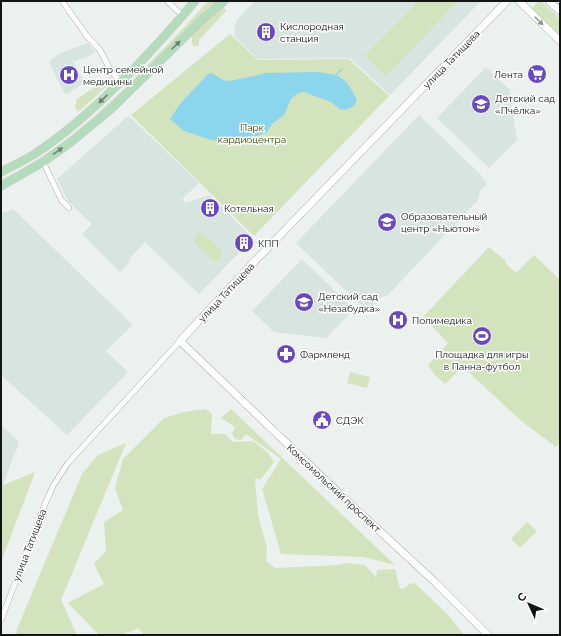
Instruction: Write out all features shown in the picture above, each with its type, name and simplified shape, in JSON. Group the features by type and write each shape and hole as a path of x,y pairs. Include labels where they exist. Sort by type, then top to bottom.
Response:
{"main road":[{"path":"1,172 33,155 65,133 104,99 183,16 195,1"},
{"path":"1,186 43,162 71,142 110,110 204,18 224,1"}],"street":[{"path":"62,1 86,36 100,50 111,70 120,82"},
{"path":"167,1 183,16"},
{"name":"улица Татищева","path":"1,620 45,504 53,486 68,463 254,262 506,1"},
{"path":"519,1 560,41"},
{"path":"549,1 560,11"},
{"path":"43,162 62,201 69,208"},
{"name":"Комсомольский проспект","path":"180,341 345,499 436,583 488,635"},
{"path":"1,611 6,604"}],"shaded area":[{"path":"255,1 481,1 390,95 350,58 258,59 234,36 236,21"},
{"path":"88,43 95,52 73,62 84,82 69,93 65,94 49,62 60,53"},
{"name":"Детский сад «Пчёлка»","path":"486,67 509,89 517,140 489,168 437,118"},
{"name":"Образовательный центр «Ньютон»","path":"419,115 482,176 487,184 480,191 478,200 387,296 381,297 367,311 296,243"},
{"path":"127,117 131,118 199,183 183,198 185,203 210,195 253,238 199,294 145,242 120,272 82,234 92,224 68,201 57,179"},
{"path":"13,209 133,325 106,351 128,372 67,435 1,376 1,214"},
{"name":"Детский сад «Незабудка»","path":"302,259 354,309 326,338 274,332 252,311"},
{"path":"1,425 19,442 1,490"}],"green space":[{"path":"208,1 221,1 109,109 69,142 1,184 1,180 41,158 60,144 112,100 185,27"},
{"path":"419,1 458,1 386,76 366,57 366,54"},
{"path":"539,1 541,1 560,19 560,38 530,10"},
{"path":"223,7 226,11 199,40 198,46 193,46 192,35"},
{"name":"Парк кардиоцентра","path":"230,34 258,60 349,59 389,96 254,236 131,115"},
{"path":"110,77 113,80 78,112 75,108 77,99"},
{"path":"200,233 222,251 222,256 217,261 213,261 195,244 195,237"},
{"path":"489,247 506,261 505,263 516,273 534,255 560,280 560,443 556,447 520,420 463,367 445,384 434,374 428,365 448,343 423,317"},
{"path":"350,372 370,377 367,388 347,383"},
{"path":"206,409 212,414 211,434 225,434 233,442 253,441 267,452 274,462 260,480 255,478 258,515 267,548 266,561 275,568 338,565 347,563 365,565 376,577 377,570 395,569 400,589 405,588 409,584 415,583 449,616 464,635 144,635 138,628 123,635 99,635 68,603 104,584 94,564 106,551 104,522 123,510 115,488 123,459 164,418 184,412"},
{"path":"231,409 395,565 363,557 281,554 262,489 281,459 246,434 241,440 235,439 232,434 235,427 221,418"},
{"path":"126,443 61,600 77,635 16,635 17,629 82,474 98,455"},
{"path":"35,472 1,562 1,486"},
{"path":"527,522 537,531 520,548 511,539"}],"water":[{"path":"315,72 331,74 346,81 357,100 354,106 345,110 340,109 331,102 304,92 298,93 291,99 284,115 272,124 267,132 260,135 229,141 212,140 184,131 170,119 180,104 207,75 211,73 223,80 230,81 267,73"}],"waterway":[{"path":"336,75 342,69"}],"place":[{"name":"Кислородная станция","path":"266,32"},
{"name":"Лента","path":"537,74"},
{"name":"Центр семейной медицины","path":"69,75"},
{"name":"Детский сад «Пчёлка»","path":"481,104"},
{"name":"Котельная","path":"210,208"},
{"name":"Образовательный центр «Ньютон»","path":"387,222"},
{"name":"КПП","path":"244,243"},
{"name":"Детский сад «Незабудка»","path":"304,302"},
{"name":"Полимедика","path":"398,320"},
{"name":"Площадка для игры в Панна-футбол","path":"482,336"},
{"name":"Фармленд","path":"286,354"},
{"name":"СДЭК","path":"322,420"}]}
